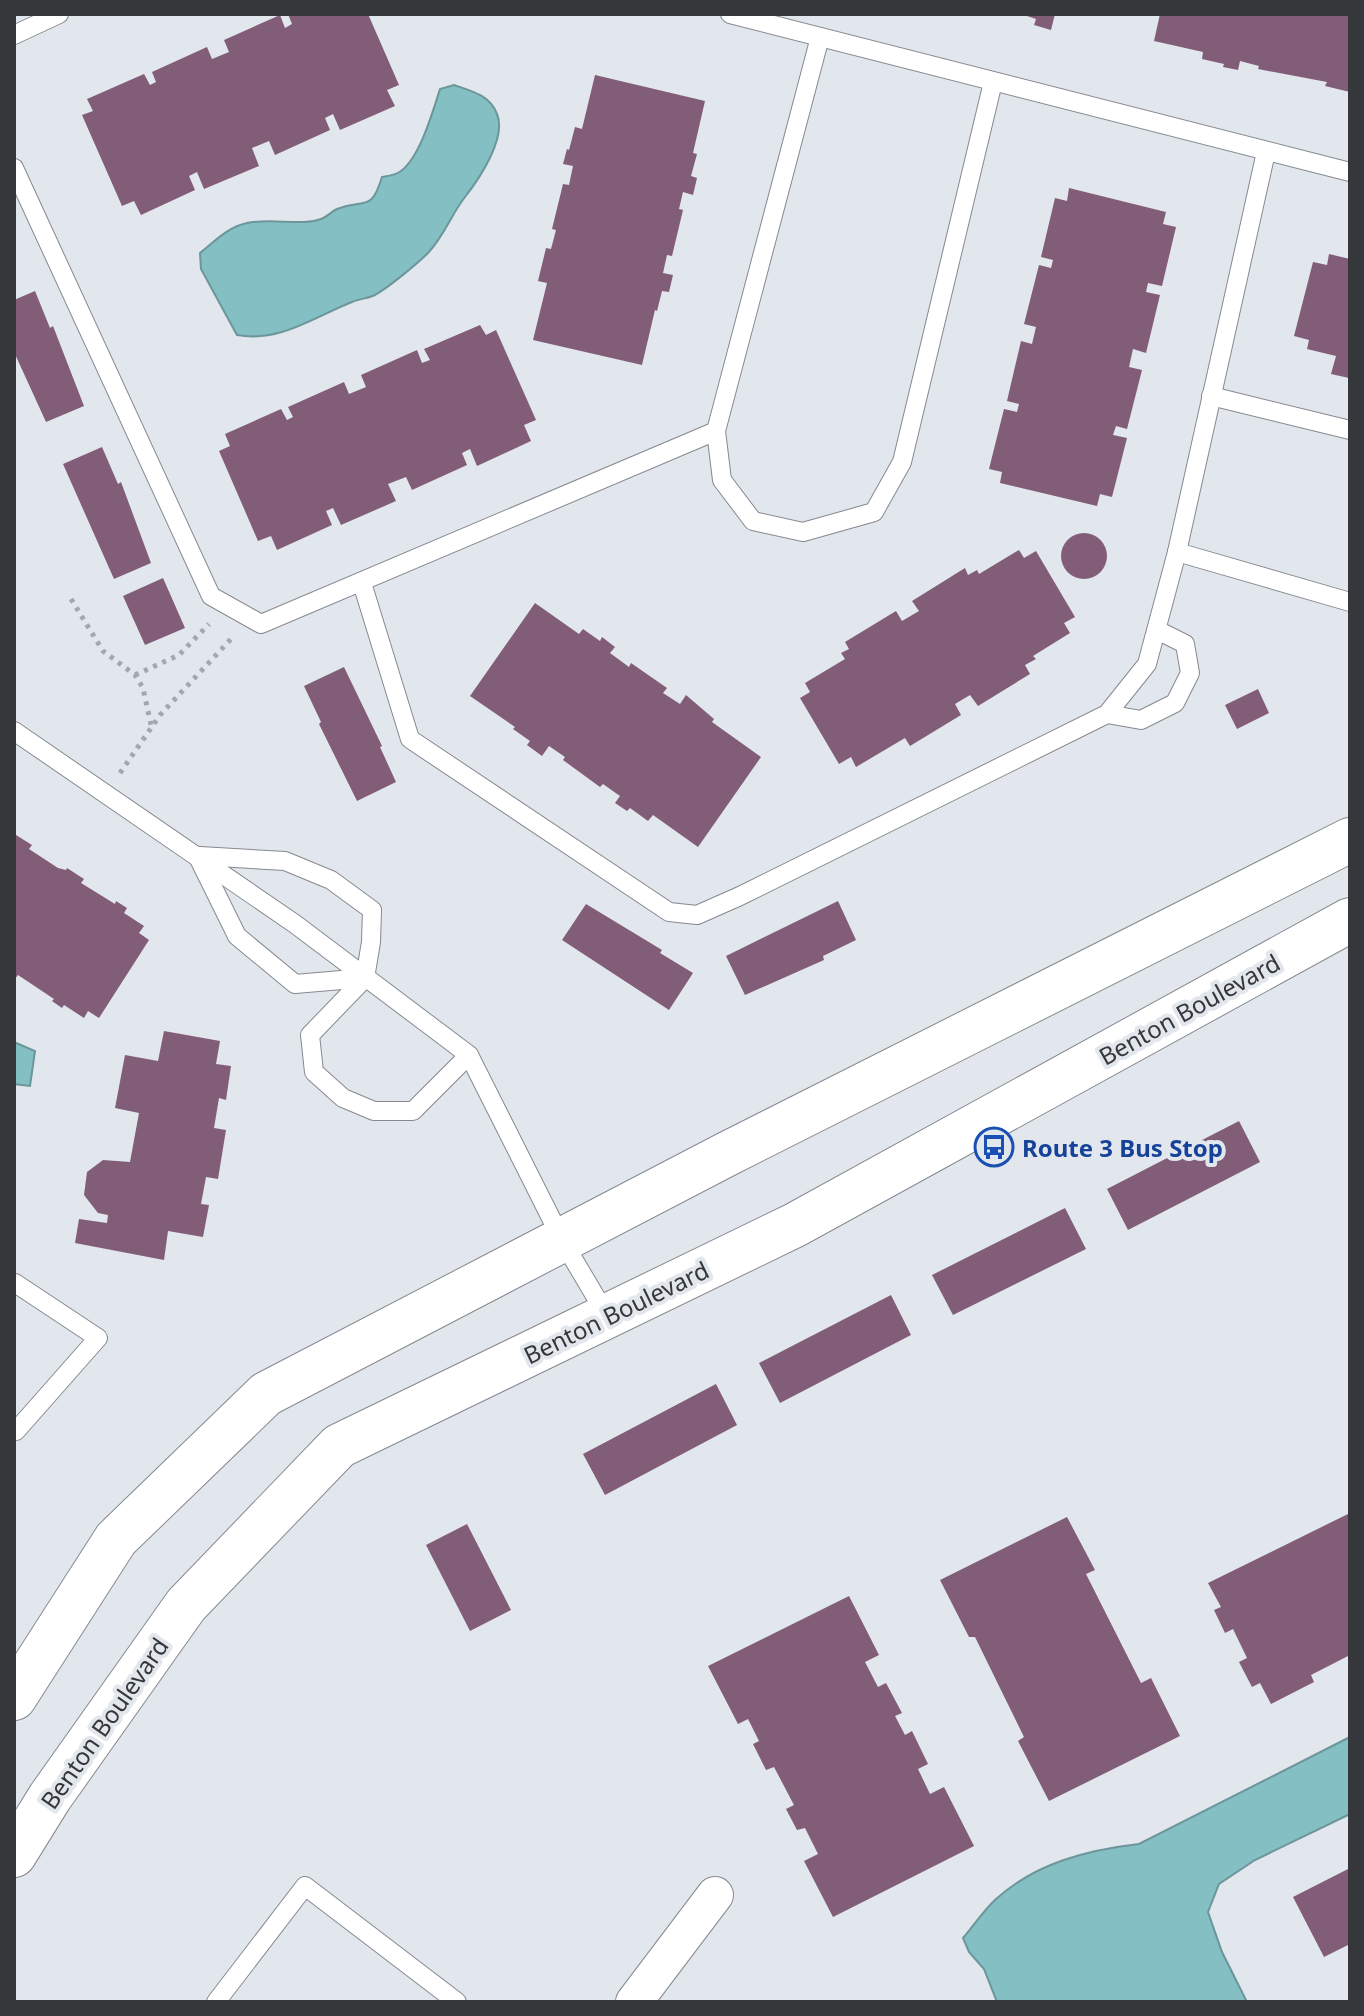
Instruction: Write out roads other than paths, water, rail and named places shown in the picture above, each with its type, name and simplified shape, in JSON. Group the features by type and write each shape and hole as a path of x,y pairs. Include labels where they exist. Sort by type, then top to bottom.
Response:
{"street":[{"path":"14,1698 116,1539 266,1394 562,1240 1350,840"},
{"name":"Benton Boulevard","path":"14,1855 50,1797 186,1605 339,1446 795,1225 1350,920"},
{"path":"634,2002 715,1895"}],"lane":[{"path":"14,35 59,14"},
{"path":"730,14 1350,172"},
{"path":"820,37 716,431 722,480 753,521 803,532 874,512 902,462 993,82"},
{"path":"362,583 410,739 669,912 697,915 740,896 1107,714 1147,664 1177,552 1266,152"},
{"path":"14,168 211,596 261,624 716,431"},
{"path":"1211,396 1350,430"},
{"path":"1177,552 1350,602"},
{"path":"1107,714 1141,720 1175,703 1190,673 1189,660 1185,644 1157,630"},
{"path":"14,731 295,924 469,1055 562,1240 607,1316"},
{"path":"197,856 285,861 331,880 372,910 365,978 310,1035 314,1072 343,1098 374,1111 413,1111 469,1055"},
{"path":"197,856 237,936 295,984 365,978"},
{"path":"14,1285 98,1338 14,1430"},
{"path":"216,2002 305,1886 457,2002"}],"water":[{"path":"454,85 490,102 497,114 498,135 484,169 428,253 375,295 282,332 237,335 201,269 200,253 240,225 314,221 337,209 370,200 382,177 401,171 408,164 425,133 440,89"},
{"path":"14,1042 35,1051 30,1086 14,1084"},
{"path":"1350,1737 1350,1814 1255,1860 1219,1884 1208,1912 1222,1952 1247,2002 997,2002 984,1969 969,1952 963,1938 992,1903 1011,1887 1063,1860 1139,1844"}],"place":[{"name":"Route 3 Bus Stop","path":"994,1147"}]}
